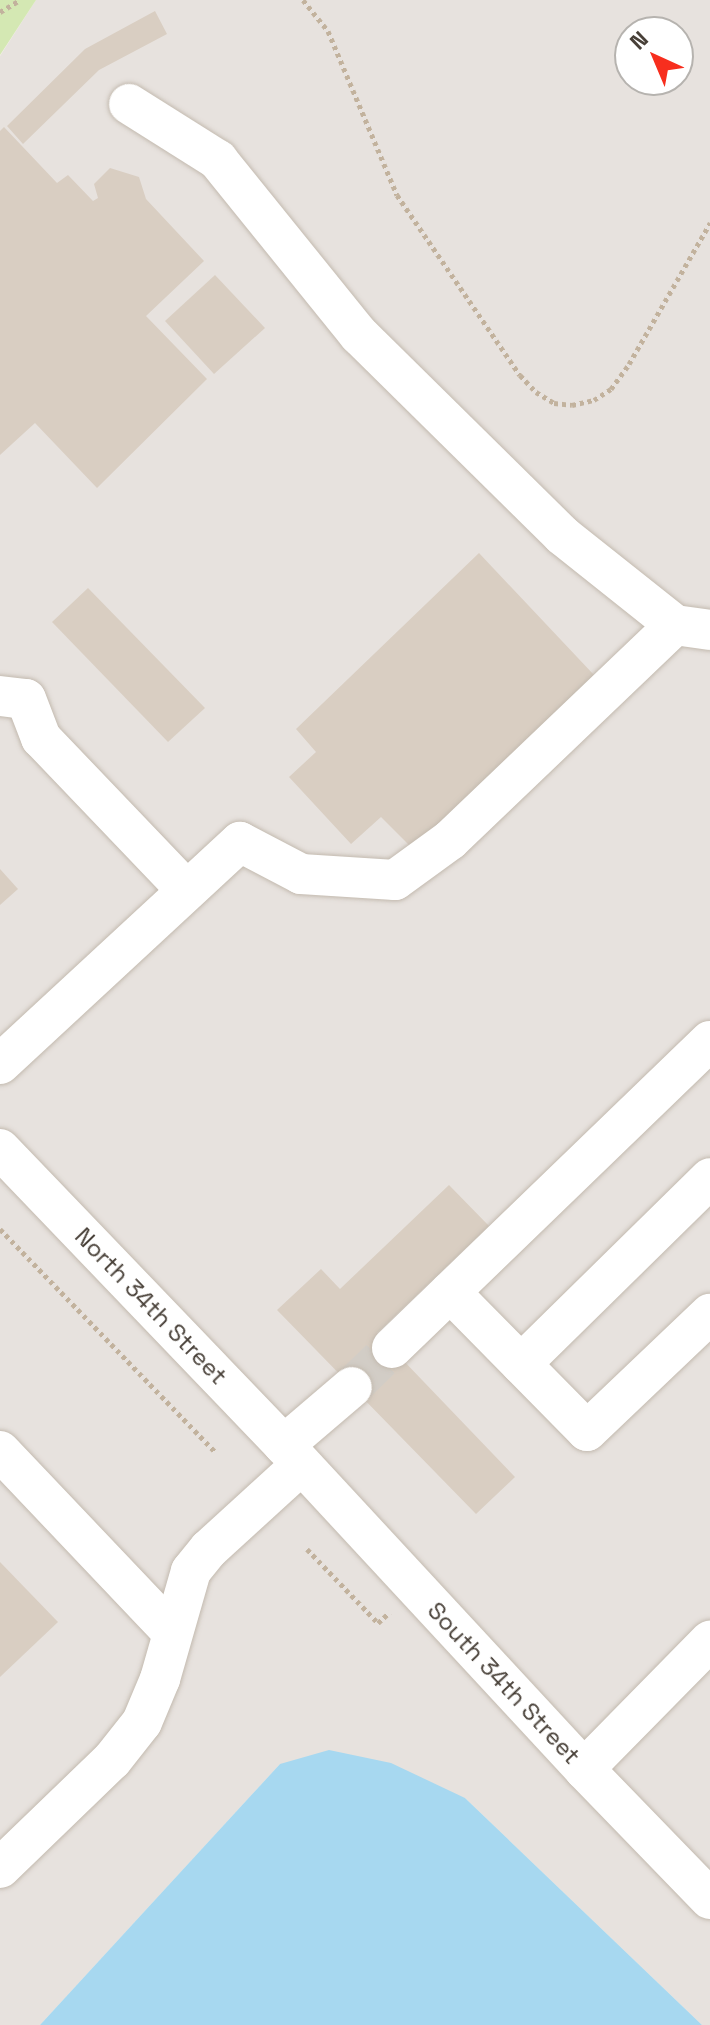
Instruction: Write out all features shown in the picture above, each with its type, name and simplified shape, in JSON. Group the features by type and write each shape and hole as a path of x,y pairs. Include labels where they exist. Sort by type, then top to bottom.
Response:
{"street":[{"path":"0,1064 240,842 301,874 395,880 450,840 693,627 562,535 359,335 218,160 129,104"},
{"path":"0,696 26,699 41,738 187,891"},
{"path":"392,1348 710,1041"},
{"name":"North 34th Street","path":"0,1149 292,1455"},
{"path":"521,1364 710,1178"},
{"path":"450,1292 587,1431 710,1314"},
{"path":"0,1868 112,1760 142,1722 160,1679 191,1571 352,1387"},
{"path":"0,1451 172,1632"},
{"name":"South 34th Street","path":"292,1455 584,1769 710,1899"},
{"path":"584,1769 710,1641"}],"path":[{"path":"0,12 20,0"},
{"path":"303,0 328,31 397,195 520,375 536,392 554,403 572,405 594,400 611,389 629,364 710,223"},
{"path":"0,1229 216,1453"},
{"path":"307,1549 378,1623 416,1589"}],"shaded area":[{"path":"36,0 710,0 710,2025 702,2025 465,1798 280,1764 40,2025 0,2025 0,56"}],"green space":[{"path":"0,0 36,0 0,55"}],"water":[{"path":"329,1750 391,1763 465,1798 702,2025 40,2025 280,1764"}],"building":[{"path":"155,11 167,34 99,70 23,144 7,126 85,49"},
{"path":"4,127 57,183 68,175 93,201 98,198 94,184 110,168 139,177 146,199 204,261 146,316 207,379 97,488 35,423 0,455 0,131"},
{"path":"215,275 265,328 214,374 165,321"},
{"path":"479,553 594,675 413,849 381,817 351,844 289,777 316,752 296,729"},
{"path":"88,588 205,708 168,742 52,622"},
{"path":"0,869 18,889 0,905"},
{"path":"449,1185 489,1226 377,1333 515,1477 476,1514 277,1310 321,1269 340,1289"},
{"path":"0,1562 58,1622 0,1677"}],"tunnel":[{"path":"352,1387 392,1348"}]}
